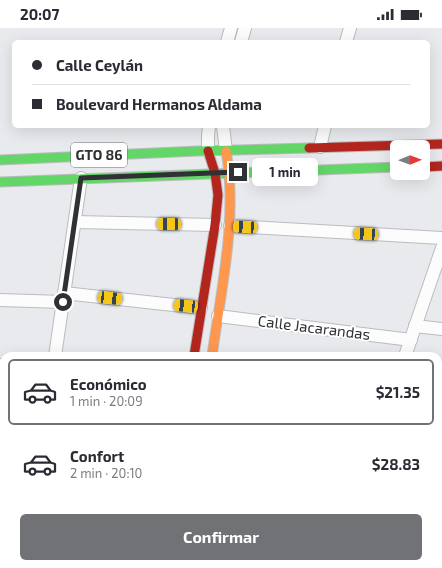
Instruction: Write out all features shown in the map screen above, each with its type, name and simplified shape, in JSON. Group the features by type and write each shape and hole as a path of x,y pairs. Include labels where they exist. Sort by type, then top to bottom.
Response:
{"main road":[{"name":"GTO 86","path":"0,160 208,151 442,144"},
{"path":"195,352 215,225 218,195 215,173 208,151"},
{"path":"213,352 230,226 230,173 226,151"},
{"path":"430,167 442,166"},
{"name":"GTO 86","path":"0,182 215,173 390,168"}],"street":[{"path":"228,40 231,28"},
{"path":"242,40 245,28"},
{"path":"347,40 350,28"},
{"path":"208,151 209,128"},
{"path":"223,128 226,151"},
{"path":"320,147 325,128"},
{"path":"56,352 81,178"},
{"path":"75,222 215,225"},
{"path":"230,226 442,238"},
{"path":"406,352 441,252"},
{"path":"0,300 63,297 201,308"},
{"name":"Calle Jacarandas","path":"218,316 410,340"},
{"path":"415,326 442,329"}],"traffic: fast":[{"path":"0,160 198,151 309,148"},
{"path":"0,182 390,167"}],"traffic: slow":[{"path":"213,352 224,280 229,227 229,176 226,151"}],"traffic: jam":[{"path":"309,148 442,144"},
{"path":"195,352 215,225 218,195 215,173 208,151"},
{"path":"430,167 442,166"}],"route":[{"path":"63,302 81,178 238,172"}]}
